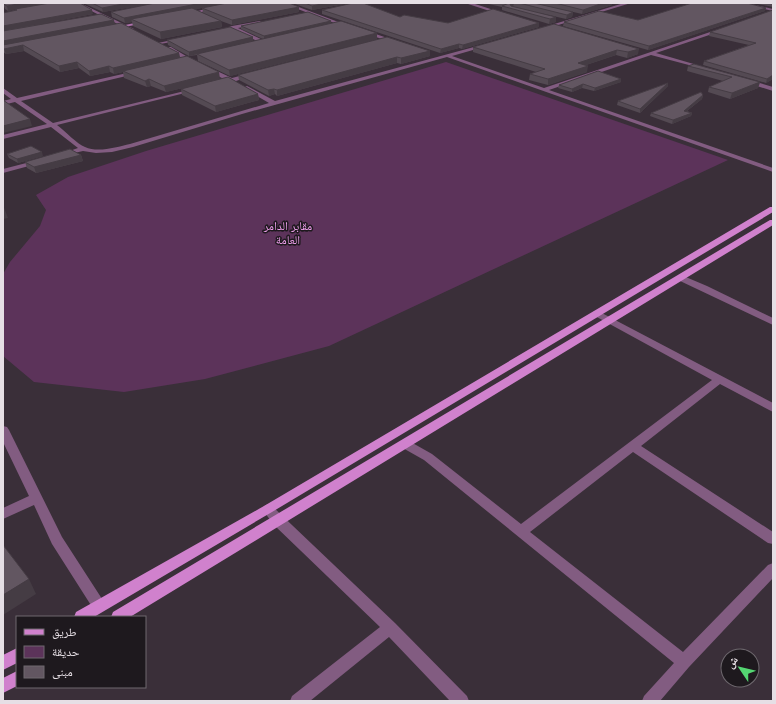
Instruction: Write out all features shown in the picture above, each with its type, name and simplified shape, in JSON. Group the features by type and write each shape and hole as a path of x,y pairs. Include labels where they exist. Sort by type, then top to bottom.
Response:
{"main road":[{"path":"83,616 268,509 773,209"},
{"path":"120,616 773,222"},
{"path":"3,664 16,656"},
{"path":"3,686 16,679"}],"street":[{"path":"77,3 139,33"},
{"path":"179,15 242,3"},
{"path":"284,3 354,28"},
{"path":"467,3 497,11 508,16"},
{"path":"610,3 621,5"},
{"path":"534,31 629,3"},
{"path":"740,3 773,10"},
{"path":"497,11 508,10"},
{"path":"766,13 773,10"},
{"path":"195,12 208,17"},
{"path":"301,14 320,12"},
{"path":"95,17 110,14"},
{"path":"568,14 582,17"},
{"path":"550,18 565,22"},
{"path":"109,29 148,21"},
{"path":"212,32 264,22"},
{"path":"333,26 341,24"},
{"path":"227,25 265,42"},
{"path":"542,25 560,28"},
{"path":"542,90 730,26"},
{"path":"361,31 401,44"},
{"path":"160,43 189,37"},
{"path":"373,43 388,39"},
{"path":"153,40 189,60 238,83"},
{"path":"258,44 273,41"},
{"path":"3,171 83,149 96,151 112,150 131,146 491,44"},
{"path":"643,52 704,69"},
{"path":"429,53 445,57 773,170"},
{"path":"182,62 197,59"},
{"path":"3,103 144,71"},
{"path":"216,84 254,74"},
{"path":"742,80 773,89"},
{"path":"244,86 275,104"},
{"path":"3,137 200,88"},
{"path":"3,90 53,125 83,149"},
{"path":"681,278 773,322"},
{"path":"598,314 773,408"},
{"path":"522,531 720,379"},
{"path":"3,430 67,557 99,606"},
{"path":"405,444 428,457 684,662"},
{"path":"632,446 773,539"},
{"path":"3,514 37,498"},
{"path":"268,509 390,628 461,701"},
{"path":"650,701 684,662 773,569"},
{"path":"298,701 390,628"}],"green space":[{"name":"مقابر الدامر العامة","path":"446,62 728,160 329,346 205,379 124,392 34,382 3,356 3,274 10,262 40,226 46,210 36,195 68,177 146,151"}],"building":[{"path":"23,3 7,6 3,4"},
{"path":"50,3 80,3 92,10 3,26 3,13 17,10 15,9"},
{"path":"92,3 128,3 102,8"},
{"path":"155,3 202,3 124,18 111,12"},
{"path":"227,3 289,3 299,7 232,20 202,8"},
{"path":"305,3 326,3 312,6"},
{"path":"353,3 363,3 400,17 404,15 448,23 493,9 539,23 463,45 459,44 441,49 322,10"},
{"path":"512,3 510,4 511,6 556,17 550,19 502,6"},
{"path":"519,3 534,3 573,12 567,15"},
{"path":"555,3 603,3 583,10"},
{"path":"692,3 747,3 766,8 649,46 564,22 599,11 638,20"},
{"path":"192,8 221,21 160,32 131,19"},
{"path":"773,10 773,75 767,79 704,61 756,43 710,32"},
{"path":"308,12 331,21 264,36 241,26"},
{"path":"101,14 114,20 3,41 3,31"},
{"path":"341,21 377,33 229,70 197,54"},
{"path":"121,23 179,53 113,68 109,66 89,71 77,62 59,66 23,45 3,48 3,45"},
{"path":"554,24 639,49 628,52 617,50 578,63 588,66 548,79 530,74 545,69 473,47"},
{"path":"230,27 253,37 189,52 167,40"},
{"path":"387,37 430,51 401,58 397,57 277,90 268,90 238,75"},
{"path":"187,56 219,72 164,86 149,79 145,81 123,71"},
{"path":"694,64 760,82 732,93 709,87 732,77 688,66"},
{"path":"598,71 621,79 595,88 583,84 572,89 559,85"},
{"path":"228,77 258,94 215,106 181,89"},
{"path":"668,83 640,109 618,101"},
{"path":"701,92 703,95 684,111 692,113 673,120 651,113"},
{"path":"3,100 30,119 3,126"},
{"path":"31,146 42,152 17,159 7,154"},
{"path":"70,149 81,155 34,167 25,162"},
{"path":"3,545 29,579 3,595"}]}
